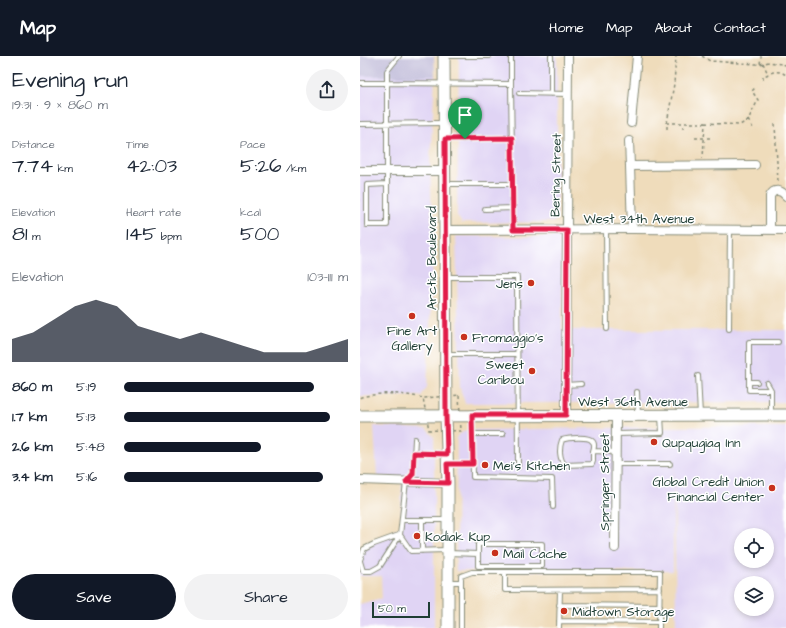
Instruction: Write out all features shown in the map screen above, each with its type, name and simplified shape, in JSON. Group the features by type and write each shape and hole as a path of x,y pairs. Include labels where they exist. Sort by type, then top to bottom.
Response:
{"main road":[{"name":"Arctic Boulevard","path":"444,56 448,628"},
{"name":"West 36th Avenue","path":"360,416 786,415"}],"street":[{"name":"Bering Street","path":"566,415 568,56"},
{"path":"631,124 637,56"},
{"path":"629,141 632,229"},
{"path":"630,166 755,165"},
{"path":"360,171 445,171"},
{"path":"770,230 770,196 778,190 786,196"},
{"name":"West 34th Avenue","path":"445,230 786,230"},
{"name":"Springer Street","path":"615,548 616,415"},
{"path":"360,480 448,483"}],"lane":[{"path":"387,184 367,185 367,225 387,225 388,83 387,71 398,56"},
{"path":"444,56 489,56"},
{"path":"511,56 513,230"},
{"path":"551,56 551,94"},
{"path":"360,83 511,84"},
{"path":"519,93 568,94"},
{"path":"360,124 445,123"},
{"path":"445,139 512,138"},
{"path":"445,184 512,184"},
{"path":"485,209 513,208"},
{"path":"606,230 607,329"},
{"path":"729,329 730,230"},
{"path":"445,277 517,277 518,467"},
{"path":"770,390 748,390 749,342 778,342"},
{"path":"445,354 517,354"},
{"path":"698,376 700,415"},
{"path":"749,382 757,382"},
{"path":"767,383 770,390 771,415"},
{"path":"566,386 581,384"},
{"path":"637,392 638,415"},
{"path":"472,415 473,477 552,479 552,507"},
{"path":"616,434 662,433 661,415"},
{"path":"472,434 503,434"},
{"path":"589,438 594,444 594,451 594,461 592,464 565,464 560,458 560,443 562,440 566,439 589,438"},
{"path":"400,535 374,544 364,550 360,560 362,570 371,571 380,566 400,535 406,482 413,474 415,439"},
{"path":"594,451 616,452"},
{"path":"414,453 473,464"},
{"path":"616,464 670,464"},
{"path":"402,520 448,520"},
{"path":"422,520 422,550"},
{"path":"400,535 410,551 422,550 478,554"},
{"path":"478,544 542,544 542,566 478,566 478,554 478,544"},
{"path":"461,628 461,576 472,572 660,572 659,628"},
{"path":"505,572 505,590 660,589"},
{"path":"448,582 461,582"},
{"path":"559,628 560,590"},
{"path":"559,605 660,606"},
{"path":"559,621 659,622"}],"path":[{"path":"667,129 674,84 676,56"},
{"path":"702,56 710,61 769,62 786,65"},
{"path":"760,56 761,63 768,74"},
{"path":"763,80 763,77 777,71 786,74"},
{"path":"668,123 740,124 748,120 758,100 752,91 755,88"},
{"path":"748,120 753,128"},
{"path":"683,129 684,123"},
{"path":"703,165 704,124"},
{"path":"775,124 778,190"},
{"path":"695,138 713,138"},
{"path":"360,398 376,394 405,394 423,398"}],"shaded area":[{"path":"360,56 434,56 435,76 360,76"},
{"path":"459,56 557,56 557,218 554,222 462,223 457,216"},
{"path":"360,76 435,76 430,161 433,256 427,387 421,396 360,396"},
{"path":"456,236 562,237 562,330 786,330 786,402 465,403 460,388"},
{"path":"374,426 426,429 434,437 434,628 360,628 360,604 382,598 381,576 360,576 362,547 401,527 402,478 377,477"},
{"path":"786,427 786,628 676,628 674,458 673,571 456,571 457,436 466,430"}],"place":[{"name":"Jens","path":"531,283"},
{"name":"Fine Art Gallery","path":"412,316"},
{"name":"Fromaggio's","path":"464,337"},
{"name":"Sweet Caribou","path":"532,371"},
{"name":"Qupqugiaq Inn","path":"654,442"},
{"name":"Mei’s Kitchen","path":"485,465"},
{"name":"Global Credit Union Financial Center","path":"772,488"},
{"name":"Kodiak Kup","path":"417,536"},
{"name":"Mail Cache","path":"495,553"},
{"name":"Midtown Storage","path":"564,611"}],"route":[{"path":"512,138 513,230 567,230 566,415 472,415 473,464 447,464 448,483 406,482 413,474 414,453 447,454 445,139 465,139 512,138"}]}
